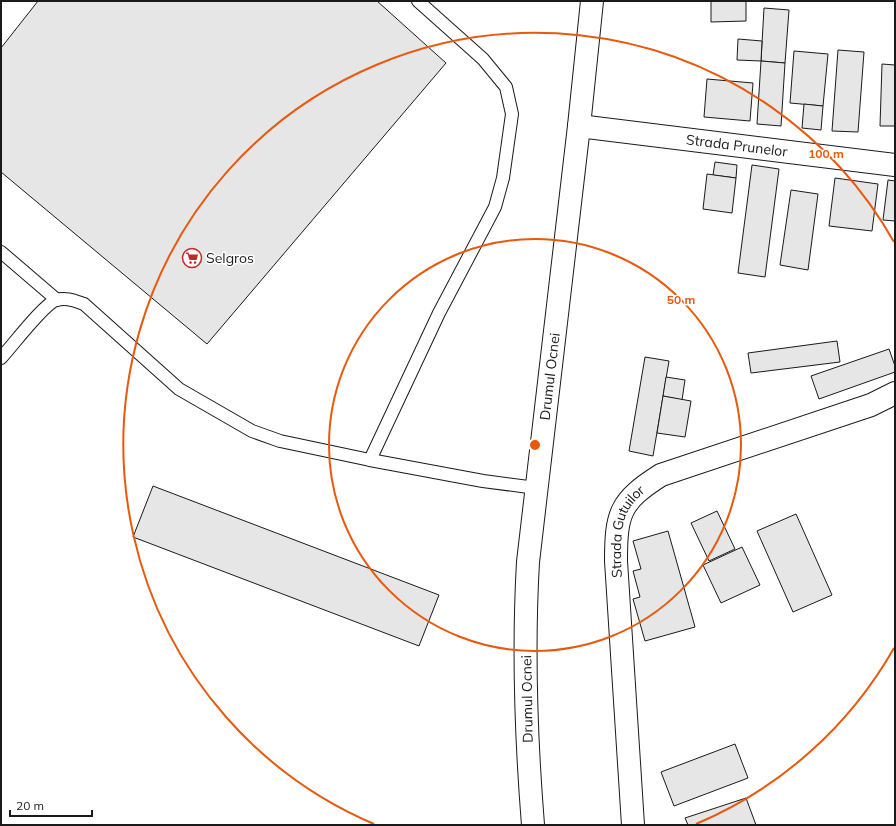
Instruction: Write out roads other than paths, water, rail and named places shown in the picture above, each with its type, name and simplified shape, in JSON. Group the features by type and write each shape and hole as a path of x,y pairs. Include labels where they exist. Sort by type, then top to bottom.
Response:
{"street":[{"name":"Drumul Ocnei","path":"533,825 528,767 525,603 536,488 579,126 592,1"},
{"name":"Strada Prunelor","path":"579,126 895,165"},
{"name":"Strada Gutuilor","path":"633,825 616,561 616,531 622,510 632,495 661,475 871,405 895,393"}],"lane":[{"path":"370,460 439,314 495,207 503,178 512,114 506,87 483,59 418,1"},
{"path":"1,252 56,300"},
{"path":"1,358 32,324 42,309 56,300 69,299 84,304 179,389 252,432 280,441 370,460 483,481 536,488"}],"place":[{"name":"Selgros","path":"192,258"}]}
